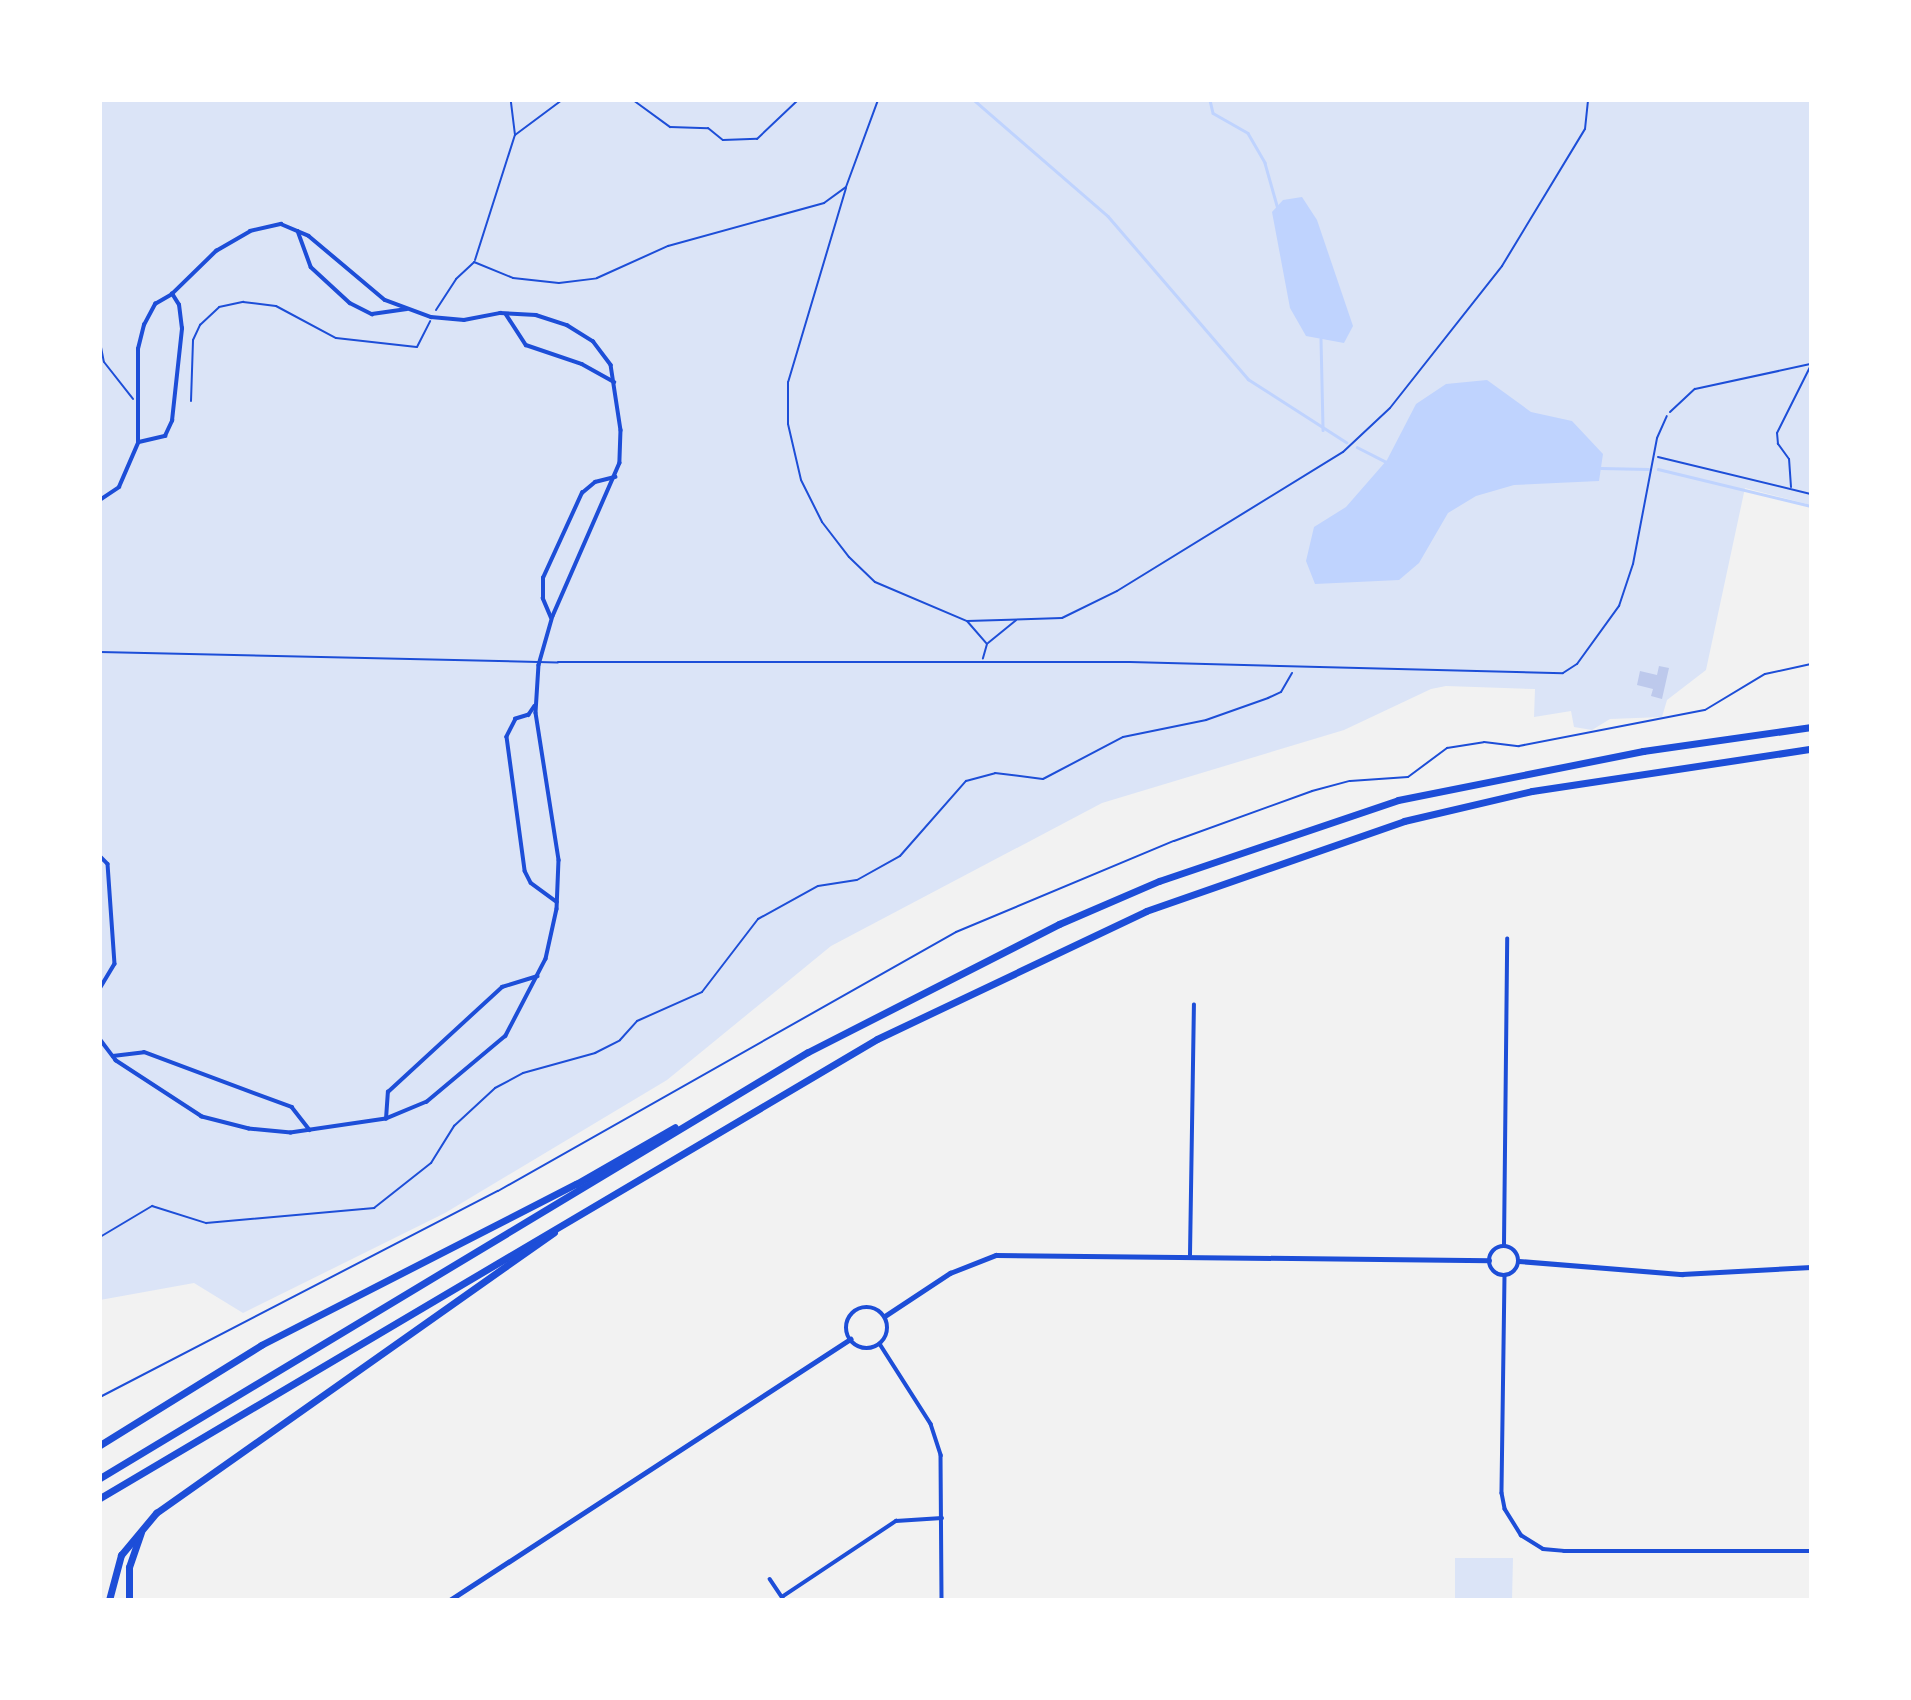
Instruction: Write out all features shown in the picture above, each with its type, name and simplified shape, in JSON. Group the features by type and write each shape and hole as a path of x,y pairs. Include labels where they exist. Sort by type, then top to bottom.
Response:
{"highway":[{"path":"100,1445 261,1345 576,1184 868,1019 967,968 1159,881 1398,800 1643,751 1811,727"},
{"path":"100,1498 598,1201 877,1039 1146,911 1308,850 1462,807 1545,789 1811,749"},
{"path":"100,1478 868,1019"},
{"path":"109,1600 121,1555 144,1525 598,1201"},
{"path":"129,1600 128,1567 144,1525"}],"street":[{"path":"100,500 119,487 138,443 138,349 144,325 155,304 173,294 216,251 250,230 281,223 298,231 385,300 432,317 464,320 506,314 546,318 593,341 611,365 621,430 615,477 552,620 540,661 537,704 542,774 559,860 557,902 539,976 506,1036 427,1102 386,1119 310,1131 249,1129 202,1117 157,1091 113,1056 100,1040"},
{"path":"298,231 311,267 350,303 372,314 409,308"},
{"path":"138,443 165,436 172,421 183,329 179,305 173,294"},
{"path":"506,314 526,345 582,364 614,382"},
{"path":"552,620 543,599 543,578 582,493 595,482 615,477"},
{"path":"537,704 529,715 516,719 507,737 525,871 531,883 557,902"},
{"path":"100,856 107,864 115,964 100,989"},
{"path":"1504,1245 1507,939"},
{"path":"386,1119 388,1092 502,987 539,976"},
{"path":"1190,1255 1194,1005"},
{"path":"113,1056 144,1052 292,1107 310,1131"},
{"path":"1504,1245 1514,1249 1520,1261 1513,1273 1505,1276 1492,1270 1489,1260 1492,1251 1504,1245"},
{"path":"885,1316 950,1273 996,1255 1489,1260"},
{"path":"1520,1261 1682,1275 1811,1267"},
{"path":"1505,1276 1502,1493 1508,1517 1521,1535 1543,1549 1564,1551 1811,1551"},
{"path":"875,1308 885,1316 888,1328 880,1344 862,1348 850,1339 847,1320 856,1310 875,1308"},
{"path":"450,1600 850,1339"},
{"path":"880,1344 931,1424 941,1455 942,1600"},
{"path":"770,1578 783,1599 896,1521 942,1518"}],"lane":[{"path":"100,652 540,661 1296,666 1563,673 1577,664 1619,606 1633,564 1653,456 1667,416"}],"path":[{"path":"191,401 193,340 200,325 219,307 243,302 276,306 336,338 417,347 456,279 474,262 514,135 511,100"},
{"path":"514,135 562,100"},
{"path":"633,100 670,127 708,128 723,141 757,139 798,100"},
{"path":"878,100 846,187 788,382 788,424 801,480 822,522 849,557 875,582 967,621 1062,618 1117,591 1343,452 1390,408 1502,266 1585,129 1588,100"},
{"path":"100,183 100,223"},
{"path":"474,262 513,278 559,283 597,278 706,233 824,203 846,187"},
{"path":"100,342 104,362 121,388 130,399 138,398"},
{"path":"1667,416 1695,389 1811,364"},
{"path":"1791,489 1789,459 1778,444 1777,433 1811,364"},
{"path":"1653,456 1811,494"},
{"path":"981,662 988,644 1017,620"},
{"path":"967,621 988,644"},
{"path":"100,1237 152,1206 206,1223 374,1208 431,1163 454,1126 495,1088 523,1073 595,1053 620,1040 637,1021 702,992 758,919 818,886 857,880 900,856 966,781 995,773 1043,779 1123,737 1206,720 1281,692 1296,666"}],"shaded area":[{"path":"100,100 1811,100 1811,505 1745,488 1706,670 1667,700 1662,717 1610,719 1592,730 1574,727 1571,711 1534,717 1535,689 1446,686 1431,689 1344,730 1102,803 831,946 667,1080 445,1213 243,1313 194,1283 100,1300"},
{"path":"1455,1558 1513,1558 1512,1600 1455,1600"}],"water":[{"path":"1302,197 1317,220 1353,326 1344,343 1306,336 1290,308 1272,212 1283,200"},
{"path":"1487,380 1531,412 1572,421 1603,454 1599,481 1514,485 1476,496 1448,513 1419,563 1399,580 1315,584 1306,561 1314,527 1346,507 1387,460 1416,404 1446,384"}],"building":[{"path":"1659,666 1669,668 1662,699 1651,696 1653,689 1637,685 1640,671 1657,675"}],"waterway":[{"path":"974,100 1108,216 1248,379 1346,442"},
{"path":"1210,100 1213,113 1248,133 1265,163 1278,209"},
{"path":"1321,339 1323,430"},
{"path":"1357,447 1388,463"},
{"path":"1601,468 1648,469"},
{"path":"1658,469 1811,506"}]}
